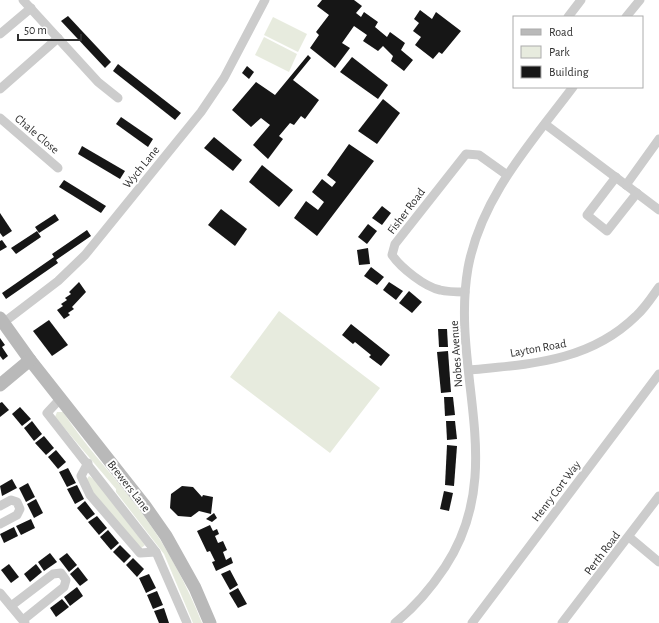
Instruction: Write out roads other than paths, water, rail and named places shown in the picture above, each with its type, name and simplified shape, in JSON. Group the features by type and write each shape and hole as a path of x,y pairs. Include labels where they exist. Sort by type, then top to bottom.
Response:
{"street":[{"path":"23,0 98,82 118,98"},
{"name":"Wych Lane","path":"2,320 58,281 85,255 201,112 224,78 264,0"},
{"path":"569,16 581,0"},
{"path":"627,16 640,0"},
{"path":"0,34 31,8"},
{"path":"0,89 58,38"},
{"name":"Nobes Avenue","path":"395,623 417,602 438,577 451,557 469,516 474,492 477,463 476,435 469,370 465,292 474,242 483,219 507,175 572,88"},
{"name":"Chale Close","path":"0,118 58,168"},
{"path":"545,124 659,210"},
{"path":"626,185 659,139"},
{"name":"Fisher Road","path":"465,292 440,290 430,287 398,264 392,255 395,244 466,154 479,155 507,175"},
{"path":"616,177 586,215 607,230 637,193"},
{"name":"Layton Road","path":"469,370 545,362 589,348 622,329 638,315 659,288"},
{"name":"Brewers Lane","path":"2,320 30,360 166,536 195,588 210,623"},
{"path":"0,385 30,360"},
{"name":"Henry Cort Way","path":"472,623 659,374"},
{"path":"60,399 47,413 88,463 156,552 187,623"},
{"path":"88,463 82,476 90,495 140,553 156,552"},
{"name":"Perth Road","path":"562,623 659,496"},
{"path":"0,506 11,500 17,502 20,509 17,515 0,524"},
{"path":"629,537 659,562"},
{"path":"0,593 24,622 64,588 66,580 61,573 53,574 11,606"}]}
